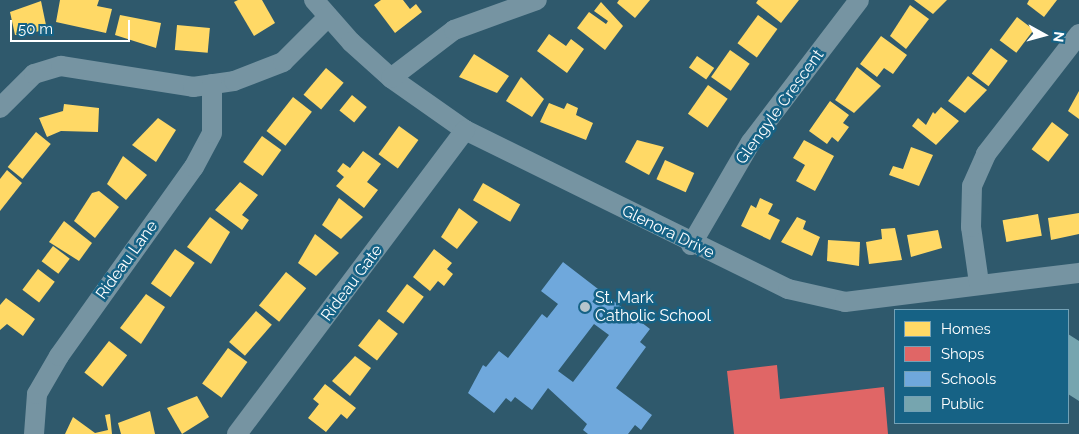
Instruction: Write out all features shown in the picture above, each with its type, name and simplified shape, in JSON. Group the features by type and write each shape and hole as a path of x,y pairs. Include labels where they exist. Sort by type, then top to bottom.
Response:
{"street":[{"name":"Glenora Drive","path":"314,0 391,78 465,130 691,245 788,288 845,302 979,283 1079,273"},
{"path":"391,78 454,30 537,0"},
{"name":"Glengyle Crescent","path":"691,245 751,142 859,0"},
{"path":"0,108 34,74 61,66 193,87 234,81 283,62 328,16"},
{"path":"979,283 971,227 972,186 986,154 1079,34"},
{"name":"Rideau Lane","path":"34,434 37,394 59,356 194,167 212,132 212,84"},
{"name":"Rideau Gate","path":"237,434 465,130"}],"building: Homes":[{"path":"60,0 99,0 97,6 112,9 106,33 56,22"},
{"path":"238,0 262,0 275,23 254,36 234,2"},
{"path":"381,0 403,0 410,9 416,4 422,12 395,33 374,5"},
{"path":"619,0 650,0 635,18 617,3"},
{"path":"758,0 799,0 781,23 756,3"},
{"path":"914,0 947,0 933,14"},
{"path":"1029,0 1057,0 1044,17 1027,4"},
{"path":"41,1 47,30 15,35 10,12"},
{"path":"601,2 623,26 605,50 577,28 589,12 606,24 608,21 594,11"},
{"path":"910,5 929,19 906,49 890,36"},
{"path":"120,15 161,23 156,48 115,35"},
{"path":"758,15 777,29 757,57 737,43"},
{"path":"1017,17 1034,30 1016,53 1000,40"},
{"path":"177,25 210,28 208,53 175,50"},
{"path":"549,34 566,46 571,39 584,49 567,73 537,51"},
{"path":"881,36 907,55 893,74 884,68 877,77 860,64"},
{"path":"991,48 1008,61 989,86 972,74"},
{"path":"730,50 750,64 731,91 711,77"},
{"path":"474,54 509,76 497,93 459,77"},
{"path":"697,56 714,68 706,80 689,67"},
{"path":"857,67 881,86 854,113 835,100"},
{"path":"326,68 344,83 321,110 304,95"},
{"path":"968,76 987,90 965,113 948,101"},
{"path":"521,77 544,99 532,117 506,101"},
{"path":"708,85 728,99 708,127 688,114"},
{"path":"1079,91 1079,119 1068,111"},
{"path":"352,95 367,107 354,123 339,111"},
{"path":"293,97 312,112 285,146 267,131"},
{"path":"830,101 849,115 843,123 849,127 838,142 832,137 827,144 809,131"},
{"path":"549,103 564,109 567,103 578,108 576,115 593,123 586,140 540,122"},
{"path":"64,104 99,108 98,132 61,131 47,137 39,118 63,111"},
{"path":"941,107 959,121 936,145 912,126 918,118 926,125 933,112 935,114"},
{"path":"158,118 176,130 156,162 132,145"},
{"path":"1052,122 1069,135 1048,162 1032,149"},
{"path":"399,126 418,140 398,168 378,154"},
{"path":"36,132 51,144 22,179 8,167"},
{"path":"262,136 281,150 263,176 243,162"},
{"path":"637,140 664,147 649,175 625,162"},
{"path":"804,140 834,156 815,191 796,181 805,165 793,158"},
{"path":"911,147 933,155 919,186 889,175 893,166 903,169"},
{"path":"363,151 381,164 367,182 378,190 364,208 336,186 344,177 337,171 343,163 350,168"},
{"path":"123,156 147,175 126,200 107,184"},
{"path":"665,160 694,173 686,192 656,179"},
{"path":"7,170 22,183 0,211 0,179"},
{"path":"240,182 258,195 242,215 249,220 242,230 215,210"},
{"path":"483,183 520,204 510,222 473,200"},
{"path":"99,191 119,207 95,238 74,221 92,193"},
{"path":"339,198 363,217 341,239 322,225"},
{"path":"760,198 773,204 768,214 780,220 770,240 741,226 751,205 756,208"},
{"path":"459,208 478,222 457,249 441,237"},
{"path":"1079,213 1079,234 1051,240 1048,218"},
{"path":"1038,214 1042,236 1006,242 1003,220"},
{"path":"210,217 230,232 211,264 187,247"},
{"path":"797,217 806,221 803,229 820,237 812,256 781,242"},
{"path":"64,221 92,243 79,261 49,242"},
{"path":"895,228 902,260 869,264 866,242 882,239 881,229"},
{"path":"938,230 942,248 911,257 907,235"},
{"path":"315,234 339,253 316,276 298,263"},
{"path":"828,240 860,242 859,266 827,261"},
{"path":"53,246 70,259 58,274 42,261"},
{"path":"175,249 195,263 171,297 151,283"},
{"path":"434,249 452,263 447,269 453,274 444,286 438,281 430,291 413,277"},
{"path":"38,269 55,282 39,302 22,290"},
{"path":"286,272 306,288 279,322 259,305"},
{"path":"407,284 424,297 403,324 387,311"},
{"path":"146,294 165,307 141,344 120,328"},
{"path":"6,298 35,319 23,336 7,324 0,330 0,305"},
{"path":"256,311 272,325 245,356 229,342"},
{"path":"379,319 398,334 377,361 358,346"},
{"path":"109,341 127,355 102,387 84,373"},
{"path":"228,348 247,362 222,398 202,384"},
{"path":"355,356 371,368 350,396 332,381"},
{"path":"325,384 356,408 347,419 341,414 326,432 308,418 319,404 313,399"},
{"path":"197,396 209,417 182,434 167,408"},
{"path":"150,411 155,434 121,434 118,423"},
{"path":"110,414 112,434 65,434 73,417 95,433 108,430 105,415"}],"building: Shops":[{"path":"777,365 780,399 884,387 888,434 734,434 727,371"}],"building: Schools":[{"path":"563,262 650,329 640,342 646,347 616,388 652,415 641,430 635,425 628,434 588,434 583,430 587,424 548,388 532,410 515,397 511,402 506,398 494,413 468,393 483,365 486,367 499,351 508,358 542,314 547,318 558,304 541,291","holes":["594,324 609,335 573,382 558,371"]}],"building: Public":[{"path":"1069,335 1079,341 1079,401 1069,395"}],"place":[{"name":"St. Mark Catholic School","path":"585,307"}]}
